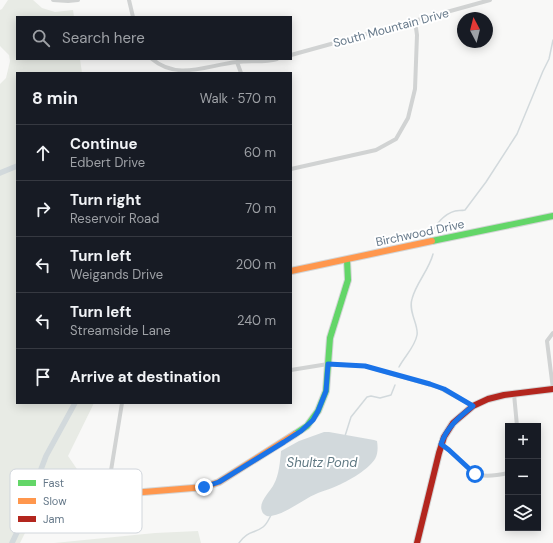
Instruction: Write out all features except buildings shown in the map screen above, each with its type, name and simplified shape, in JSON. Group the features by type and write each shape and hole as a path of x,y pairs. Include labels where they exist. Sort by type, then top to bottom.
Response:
{"street":[{"path":"53,0 78,0"},
{"path":"129,0 133,16"},
{"name":"South Mountain Drive","path":"292,55 490,0"},
{"path":"292,169 376,150 396,139 408,118 415,89 417,35 415,21"},
{"path":"153,60 169,69 185,72 237,62 274,60"},
{"path":"237,62 241,72"},
{"name":"Birchwood Drive","path":"292,271 553,216"},
{"path":"142,492 204,487 219,482 301,431 313,420 326,391 330,338 348,280 347,260"},
{"path":"416,543 441,444 450,426 473,406 492,398 553,389 547,341 553,333"},
{"path":"292,370 328,364 365,366 444,389 473,406"},
{"path":"514,394 517,423"},
{"path":"111,469 122,404"},
{"path":"441,444 475,474 490,476 505,474"}],"shaded area":[{"path":"8,0 33,0 42,8 55,12 73,10 74,16 16,16 16,60 80,60 82,72 16,72 16,404 94,404 68,456 77,469 10,469 10,533 25,533 20,543 0,543 0,84 6,78 10,61 9,55 0,46 0,10"},
{"path":"198,531 201,543 54,543 155,533"}],"water":[{"name":"Shultz Pond","path":"324,432 377,441 377,455 367,468 343,483 320,492 283,512 270,516 264,515 261,508 262,504 276,480 281,451 299,441"}],"waterway":[{"path":"431,234 437,224 451,212 465,210 486,182 517,134 549,59 553,40"},
{"path":"0,173 16,166"},
{"path":"399,367 412,348 416,339 417,331 411,304 416,287 429,266 433,254"},
{"path":"345,436 351,417 367,397 371,396 380,398 391,395 395,385"},
{"path":"41,469 46,456 74,404"},
{"path":"239,543 245,536 264,526 271,515"},
{"path":"12,543 17,533"}],"traffic: fast":[{"path":"432,241 553,216"},
{"path":"295,434 307,426 318,411 326,391 330,338 348,280 347,260"}],"traffic: slow":[{"path":"292,271 432,241"},
{"path":"142,492 205,487 219,482 295,434"}],"traffic: jam":[{"path":"417,543 439,453 444,437 453,423 473,406 488,399 504,395 553,389"}],"route":[{"path":"204,487 219,482 307,426 313,420 318,411 326,391 328,364 356,364 430,384 444,389 473,406 453,422 441,444 475,474"}]}
